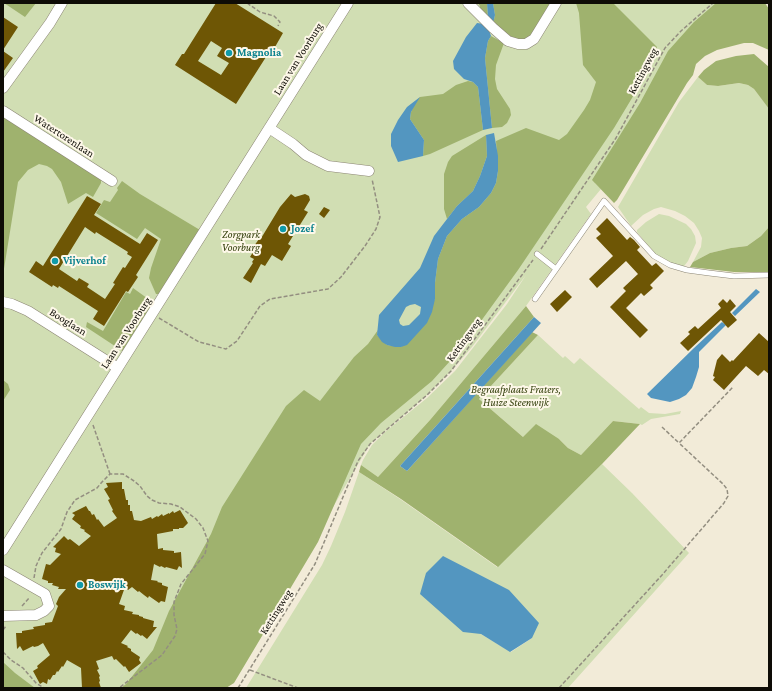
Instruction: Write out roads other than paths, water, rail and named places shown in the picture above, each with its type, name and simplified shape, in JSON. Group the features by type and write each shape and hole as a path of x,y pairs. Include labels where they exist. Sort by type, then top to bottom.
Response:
{"street":[{"path":"3,88 50,23 62,3"},
{"name":"Laan van Voorburg","path":"3,550 348,3"},
{"path":"468,3 508,41 518,44 526,44 534,40 556,3"},
{"name":"Watertorenlaan","path":"3,111 112,181"},
{"path":"269,128 293,144 306,155 328,166 369,171"},
{"name":"Booglaan","path":"3,302 12,304 28,312 118,368"},
{"path":"3,570 45,594 49,606 44,612 36,615 8,616"}],"lane":[{"path":"535,299 604,201 654,256 670,264 687,270 734,276 769,275"},
{"path":"536,254 556,269"}],"water":[{"path":"487,3 493,3 495,15 493,24 489,30 491,36 488,41 485,58 492,128 483,130 478,87 473,82 464,79 454,69 453,61 466,37 477,23 484,24 488,18"},
{"path":"420,97 411,112 410,119 424,140 423,156 398,162 391,146 391,134 407,107"},
{"path":"494,133 498,156 496,183 491,193 479,207 462,219 447,236 438,259 435,299 432,312 427,323 407,345 395,347 387,345 382,342 377,335 379,315 420,268 434,236 457,206 473,191 487,156 486,135","holes":["415,304 421,307 420,314 409,325 403,326 400,324 399,320 406,307"]},
{"path":"756,289 760,292 735,316 732,313"},
{"path":"534,317 541,323 407,471 400,466"},
{"path":"722,322 726,325 699,352 699,367 696,377 692,388 686,395 670,402 651,398 647,394"},
{"path":"443,556 509,590 539,623 532,638 510,652 481,634 463,632 420,594 426,573"}],"place":[{"name":"Magnolia","path":"229,53"},
{"name":"Jozef","path":"283,229"},
{"name":"Vijverhof","path":"55,261"},
{"name":"Boswijk","path":"80,585"}],"park label":[{"name":"Zorgpark Voorburg","path":"241,241"},
{"name":"Begraafplaats Fraters, Huize Steenwijk","path":"516,396"}]}
